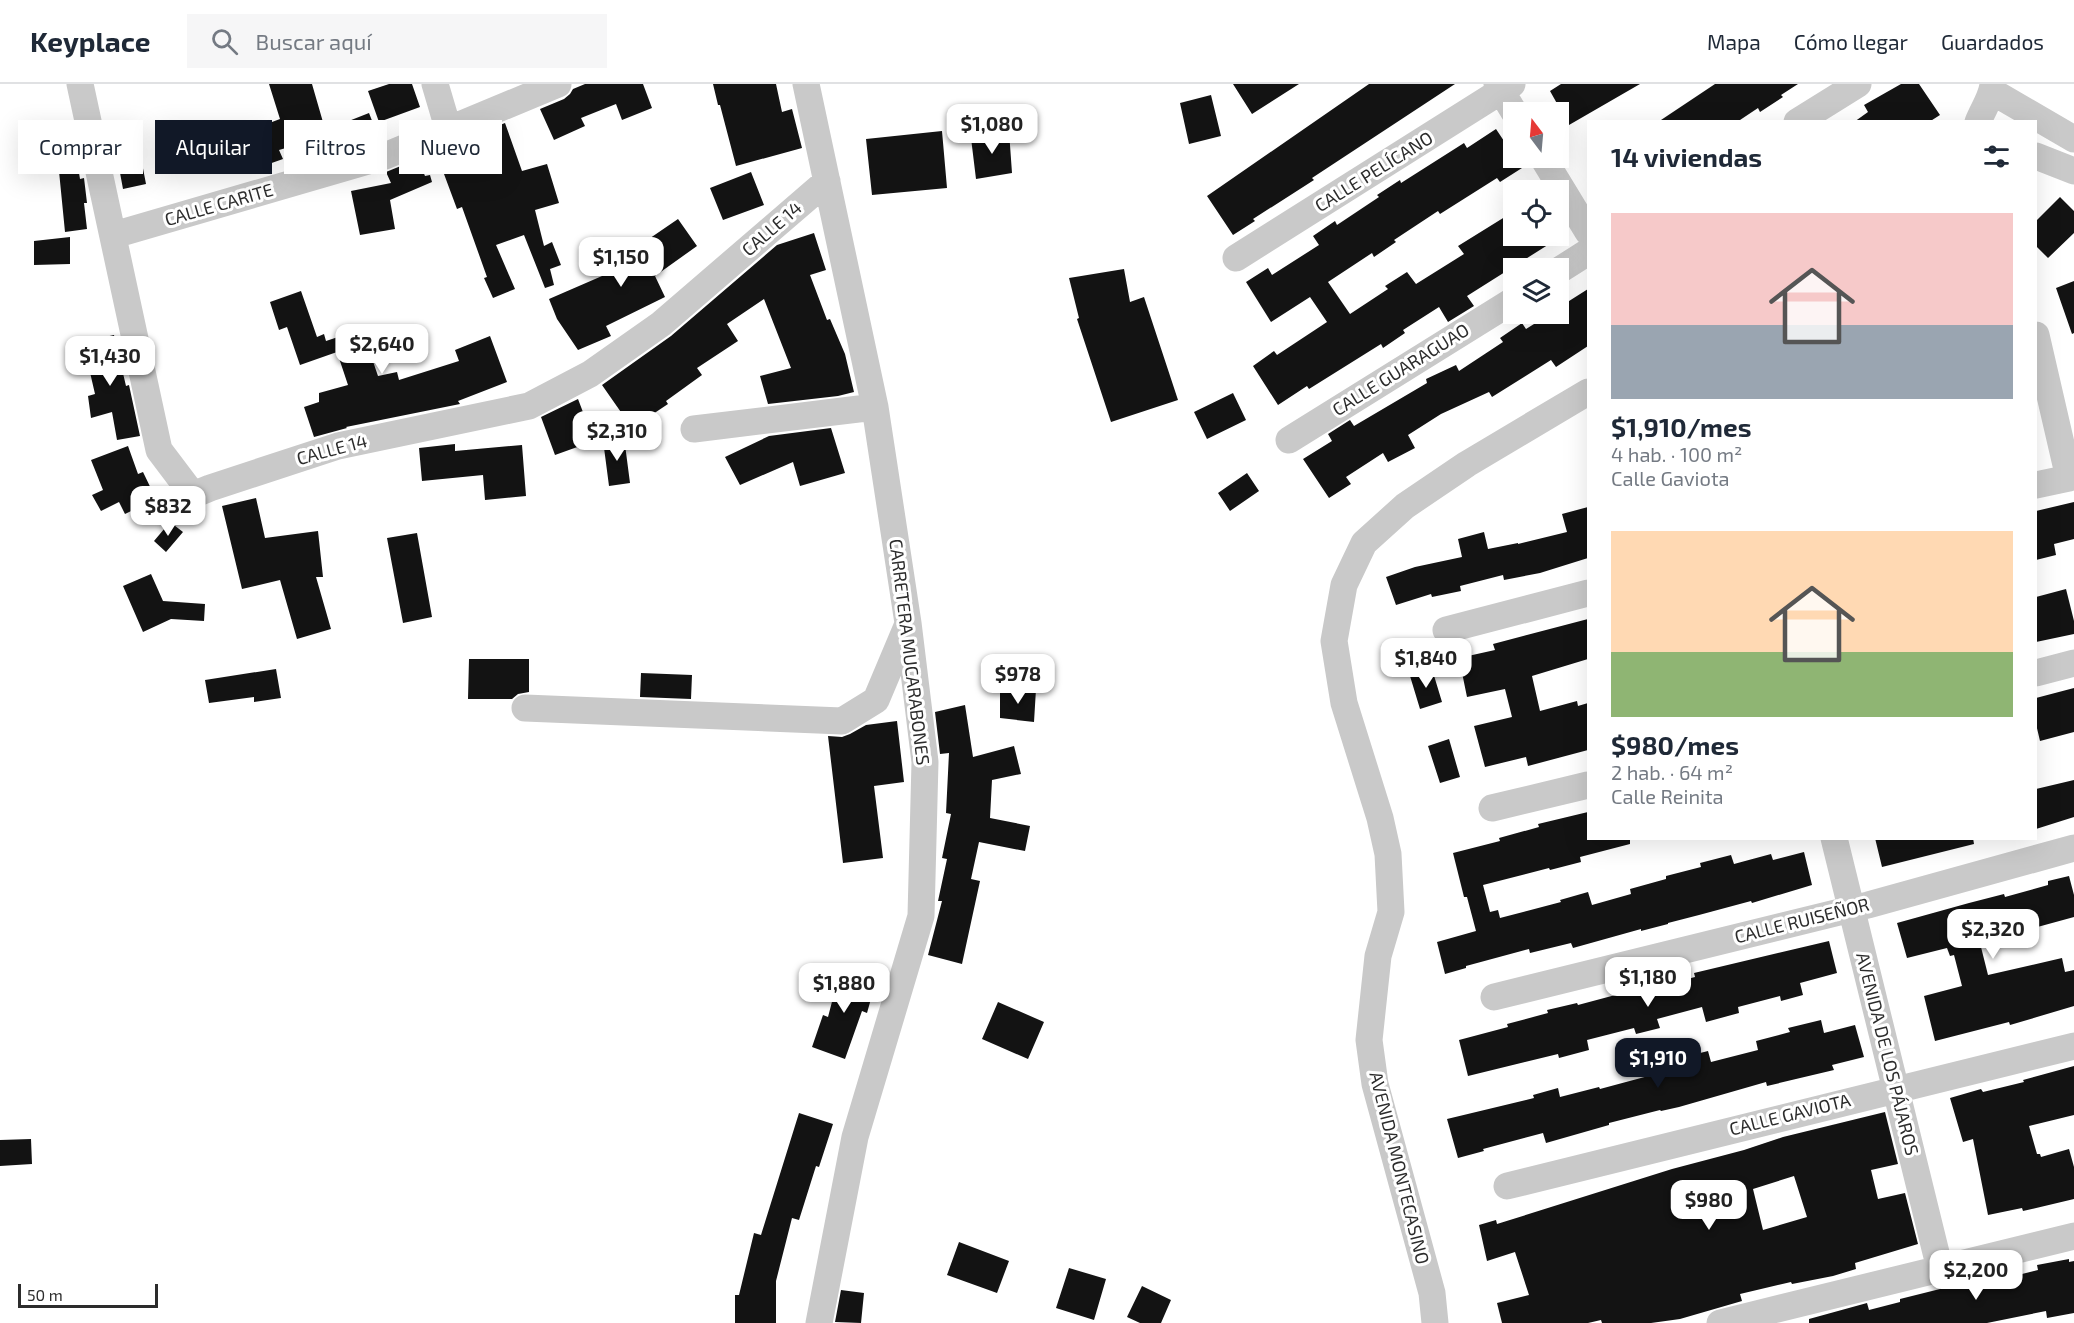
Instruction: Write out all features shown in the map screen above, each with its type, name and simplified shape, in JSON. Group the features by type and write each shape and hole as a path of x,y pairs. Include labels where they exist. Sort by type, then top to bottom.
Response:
{"street":[{"name":"CALLE 14","path":"80,84 159,450 194,495 338,446 529,406 590,374 661,324 827,181"},
{"path":"435,84 446,120"},
{"name":"CALLE CARITE","path":"468,120 558,84"},
{"name":"CARRETERA MUCARABONES","path":"806,84 875,407 908,623 925,762 921,916 855,1137 819,1323"},
{"path":"1800,120 1858,84"},
{"path":"1979,120 1993,88 2074,139"},
{"path":"1508,91 1522,102"},
{"name":"CALLE PELÍCANO","path":"1236,258 1508,91"},
{"name":"CALLE CARITE","path":"114,235 385,156 399,150"},
{"path":"2037,156 2074,171"},
{"path":"1549,168 1587,230"},
{"path":"1569,168 1587,196"},
{"path":"1569,264 1587,253"},
{"name":"CALLE GUARAGUAO","path":"1289,440 1503,307"},
{"path":"2037,339 2072,477 2037,485"},
{"name":"AVENIDA MONTECASINO","path":"1435,1323 1432,1293 1375,1084 1369,1040 1378,956 1391,912 1388,854 1380,818 1344,703 1334,641 1344,585 1364,543 1405,506 1467,464 1587,393"},
{"path":"694,429 875,407"},
{"path":"1446,630 1587,593"},
{"path":"525,708 842,721 876,700 908,623"},
{"path":"2037,673 2074,663"},
{"path":"1492,808 1587,784"},
{"name":"AVENIDA DE LOS PÁJAROS","path":"1835,840 1860,907"},
{"name":"AVENIDA DE LOS PÁJAROS","path":"1851,840 1860,907 1948,1267"},
{"name":"CALLE RUISEÑOR","path":"1494,997 1860,907 2074,848"},
{"name":"CALLE GAVIOTA","path":"1507,1186 2074,1046"},
{"path":"1720,1323 2074,1236"}],"building":[{"path":"269,84 312,84 322,120 284,120 284,149 279,150 283,159 272,163 272,122 280,119"},
{"path":"389,84 412,84 420,107 384,120 378,120 368,91"},
{"path":"585,84 643,84 652,108 622,120 616,104 581,118 585,126 554,140 540,109 564,99 573,89"},
{"path":"713,84 776,84 782,112 792,109 802,148 736,166"},
{"path":"1233,84 1299,84 1252,114"},
{"path":"1369,84 1455,84 1312,178 1314,180 1253,219 1255,221 1233,235 1207,196"},
{"path":"1561,84 1640,84 1569,125 1569,102 1556,102 1550,91"},
{"path":"1715,84 1798,84 1760,112 1758,108 1740,120 1661,120"},
{"path":"1901,84 1919,84 1940,115 1932,120 1857,120 1868,112 1864,105"},
{"path":"1211,95 1221,136 1189,144 1180,103"},
{"path":"369,113 372,120 351,120"},
{"path":"505,123 522,171 547,164 559,203 535,210 544,246 552,242 561,265 550,269 554,285 545,288 524,235 496,245 515,289 493,298 484,278 487,277 462,207 457,209 444,174 502,174 502,124"},
{"path":"1496,129 1503,140 1503,168 1522,168 1500,182 1497,178 1440,214 1438,211 1394,240 1396,242 1374,257 1372,253 1328,282 1350,314 1388,289 1385,286 1407,272 1416,284 1464,254 1458,246 1503,218 1503,246 1546,246 1527,258 1503,258 1503,273 1467,296 1474,306 1448,322 1439,307 1403,330 1405,333 1383,348 1381,344 1309,389 1307,386 1278,405 1253,366 1274,351 1277,355 1327,322 1310,297 1271,322 1246,282 1268,268 1272,275 1319,245 1313,236 1335,221 1337,225 1400,180 1401,183 1464,143 1467,148"},
{"path":"942,131 947,188 872,195 866,139"},
{"path":"1009,131 1012,173 976,179 971,138"},
{"path":"399,167 399,174 430,175 432,182 390,200 395,229 360,235 351,191 391,183 387,172"},
{"path":"143,168 146,184 123,189 120,174 143,174"},
{"path":"751,172 764,205 723,220 710,188"},
{"path":"59,174 79,174 80,179 84,178 87,229 65,232"},
{"path":"2060,197 2074,211 2074,233 2048,258 2037,247 2037,220"},
{"path":"678,219 697,246 655,276 665,297 606,326 611,336 578,350 557,319 549,299 632,263 627,251 640,245"},
{"path":"814,233 826,270 810,275 827,320 830,319 845,354 854,392 768,404 760,376 791,368 764,299 727,324 738,341 697,368 702,375 666,401 668,404 632,428 602,385 671,336 777,245"},
{"path":"70,237 70,264 34,265 34,241"},
{"path":"1124,269 1130,302 1144,297 1178,400 1111,422 1077,319 1079,318 1069,278"},
{"path":"2074,281 2074,333 2072,334 2056,288"},
{"path":"1587,290 1587,347 1556,367 1551,360 1492,397 1489,392 1441,414 1408,435 1415,448 1388,462 1383,453 1346,477 1351,484 1329,498 1303,459 1332,441 1328,434 1350,420 1354,426 1427,383 1426,379 1456,365 1459,371 1503,342 1500,338 1521,324 1526,329 1534,324 1569,324 1569,301"},
{"path":"301,291 317,337 324,334 326,341 362,329 378,376 397,372 399,380 459,361 455,350 490,336 507,382 458,401 460,404 346,427 314,437 304,407 319,402 319,393 348,385 337,352 300,365 287,327 279,330 270,302"},
{"path":"114,335 126,386 129,385 140,436 117,440 112,412 91,418 88,396 95,394 83,342"},
{"path":"1233,393 1246,420 1207,439 1194,412"},
{"path":"578,399 594,441 555,455 541,417"},
{"path":"831,428 845,473 800,486 793,462 740,485 725,457 769,436"},
{"path":"624,437 630,483 609,486 603,440"},
{"path":"455,444 455,451 522,445 526,496 485,500 483,475 422,481 419,448"},
{"path":"128,446 138,474 143,472 156,499 125,514 119,502 101,511 92,495 103,490 91,460"},
{"path":"1247,473 1259,491 1230,511 1218,493"},
{"path":"256,498 265,538 318,531 323,577 316,577 331,629 297,639 280,580 242,589 222,506"},
{"path":"2074,502 2074,539 2054,544 2056,555 2037,560 2037,511"},
{"path":"1587,507 1587,558 1540,573 1504,580 1503,575 1460,586 1461,591 1432,597 1431,594 1396,605 1386,577 1415,567 1462,557 1458,539 1484,532 1488,549 1567,532 1562,514"},
{"path":"170,522 183,532 166,552 154,541"},
{"path":"417,533 432,617 403,623 387,538"},
{"path":"151,574 163,601 205,604 204,621 171,619 143,632 123,586"},
{"path":"2066,589 2074,621 2074,634 2037,642 2037,597"},
{"path":"1587,619 1587,659 1532,676 1540,711 1577,701 1578,706 1587,703 1587,750 1528,766 1526,757 1485,767 1474,726 1512,717 1505,689 1467,697 1459,658 1495,650 1493,644"},
{"path":"469,659 529,659 529,692 518,694 512,699 468,699"},
{"path":"276,669 281,698 254,702 254,697 209,703 205,680"},
{"path":"1432,669 1442,702 1420,709 1410,676"},
{"path":"641,673 692,675 691,699 640,697"},
{"path":"2074,688 2074,732 2040,741 2037,728 2037,698"},
{"path":"1036,689 1034,722 1000,718 1000,691"},
{"path":"965,705 973,757 1014,746 1021,774 992,780 990,818 1030,826 1025,851 979,842 971,879 980,881 962,964 928,955 942,901 938,901 947,859 942,858 951,814 946,813 949,753 940,754 935,712"},
{"path":"897,721 904,782 874,786 883,858 843,863 828,736 842,737 866,725"},
{"path":"1449,739 1460,777 1440,783 1428,746"},
{"path":"2074,780 2074,817 2037,829 2037,789"},
{"path":"1587,812 1587,840 1630,840 1630,844 1580,857 1581,862 1483,885 1490,912 1498,910 1500,918 1561,902 1560,900 1588,892 1592,905 1631,894 1630,889 1666,879 1666,876 1701,867 1700,863 1731,855 1734,864 1771,854 1773,860 1804,852 1812,885 1752,903 1751,901 1573,948 1571,943 1530,953 1529,949 1445,974 1437,942 1476,931 1467,897 1464,897 1453,853 1500,841 1499,838 1539,827 1538,824"},
{"path":"1875,840 1973,840 1974,844 1882,867"},
{"path":"2069,876 2074,895 2074,917 1980,943 1988,975 2062,958 2065,972 2074,970 2074,1006 2010,1025 2009,1022 1935,1041 1924,996 1962,986 1954,955 1950,956 1947,948 1907,958 1897,923 2004,894 2005,897 2048,885 2048,881"},
{"path":"1829,941 1837,973 1800,983 1803,995 1781,1001 1780,996 1738,1007 1739,1013 1706,1022 1702,1007 1657,1019 1660,1028 1636,1034 1634,1028 1587,1040 1589,1050 1559,1058 1558,1054 1468,1076 1459,1040 1508,1027 1507,1024 1548,1013 1547,1010 1577,1003 1578,1005 1649,986 1649,989 1695,977 1694,973"},
{"path":"840,971 876,981 867,1013 862,1011 845,1059 812,1047 823,1015 828,1017"},
{"path":"998,1002 1044,1022 1028,1059 982,1039"},
{"path":"1821,1020 1824,1033 1855,1025 1864,1057 1832,1065 1834,1070 1767,1086 1766,1082 1679,1107 1609,1123 1609,1125 1546,1143 1543,1133 1458,1158 1447,1119 1534,1098 1533,1095 1558,1088 1560,1097 1599,1087 1600,1089 1652,1075 1649,1066 1708,1051 1711,1062 1758,1050 1756,1041 1790,1032 1788,1028"},
{"path":"2074,1066 2074,1115 2029,1126 2037,1154 2041,1157 2069,1149 2074,1167 2074,1199 2023,1211 2022,1208 1988,1215 1973,1139 1963,1142 1950,1098 1981,1089 1983,1092 2024,1082 2023,1080"},
{"path":"1885,1112 1898,1164 1871,1170 1878,1199 1905,1193 1918,1244 1855,1263 1856,1269 1833,1276 1792,1284 1791,1282 1740,1294 1742,1301 1680,1319 1651,1323 1602,1323 1601,1320 1588,1323 1502,1323 1497,1303 1529,1295 1515,1252 1487,1261 1479,1225 1496,1220 1497,1224 1783,1137","holes":["1794,1176 1807,1217 1763,1230 1753,1189"]},
{"path":"799,1113 833,1124 819,1167 816,1166 799,1220 792,1218 776,1281 776,1323 735,1323 735,1295 739,1295 754,1233 761,1235"},
{"path":"31,1139 32,1164 0,1166 0,1140"},
{"path":"959,1242 1009,1261 997,1293 947,1275"},
{"path":"2069,1259 2069,1262 2074,1261 2074,1313 2047,1318 2046,1311 1987,1323 1809,1323 1809,1319 1867,1303 1869,1310 1900,1302 1900,1299 1968,1282 2001,1275 2002,1279 2038,1270 2037,1265"},
{"path":"1069,1268 1106,1279 1094,1320 1056,1308"},
{"path":"1142,1286 1171,1300 1161,1323 1140,1323 1127,1317"},
{"path":"841,1290 864,1293 861,1323 835,1322"}]}
